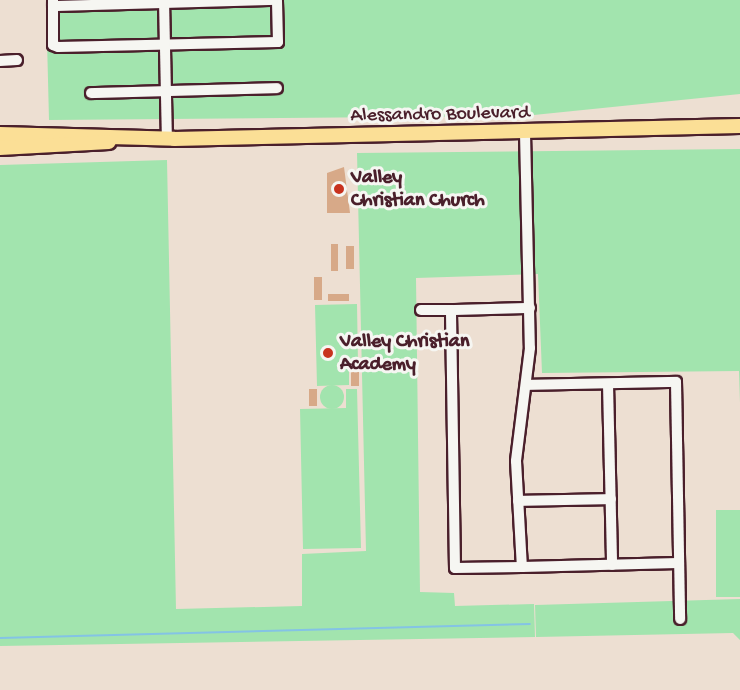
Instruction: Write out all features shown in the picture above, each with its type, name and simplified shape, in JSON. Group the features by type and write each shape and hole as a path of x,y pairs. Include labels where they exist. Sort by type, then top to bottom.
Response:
{"main road":[{"name":"Alessandro Boulevard","path":"0,134 167,139 525,133 740,126"},
{"name":"Alessandro Boulevard","path":"0,148 141,138"}],"street":[{"path":"275,0 278,42 58,47 53,45 53,3 275,0"},
{"path":"164,1 167,139"},
{"path":"0,61 16,60"},
{"path":"91,93 277,88"},
{"path":"522,567 518,501 518,428 527,385 530,308 525,133"},
{"path":"421,310 530,308"},
{"path":"451,310 455,568 678,563"},
{"path":"527,385 676,382 680,619"},
{"path":"608,384 612,565"},
{"path":"518,501 611,499"}],"green space":[{"path":"46,0 740,0 740,94 524,116 49,120"},
{"path":"740,149 740,403 739,371 542,373 538,274 416,278 420,592 454,593 455,606 534,604 535,637 0,646 0,165 167,160 176,609 302,606 302,554 366,551 357,153"},
{"path":"357,304 358,364 349,364 349,385 317,386 315,305"},
{"path":"332,385 340,389 344,397 340,405 332,409 324,405 320,397 324,389"},
{"path":"346,389 357,389 361,548 303,549 300,409 346,408"},
{"path":"716,510 740,510 740,597 716,597"},
{"path":"740,599 740,640 733,633 536,637 535,605"}],"building":[{"path":"344,167 350,213 327,213 327,173"},
{"path":"331,244 338,244 338,271 331,271"},
{"path":"346,246 354,246 354,269 346,269"},
{"path":"314,277 322,277 322,300 314,300"},
{"path":"328,294 349,294 349,301 328,301"},
{"path":"351,366 359,366 359,386 351,386"},
{"path":"309,389 317,389 317,406 309,406"}],"waterway":[{"path":"0,638 530,624"}],"place":[{"name":"Valley Christian Church","path":"339,189"},
{"name":"Valley Christian Academy","path":"328,353"}]}
